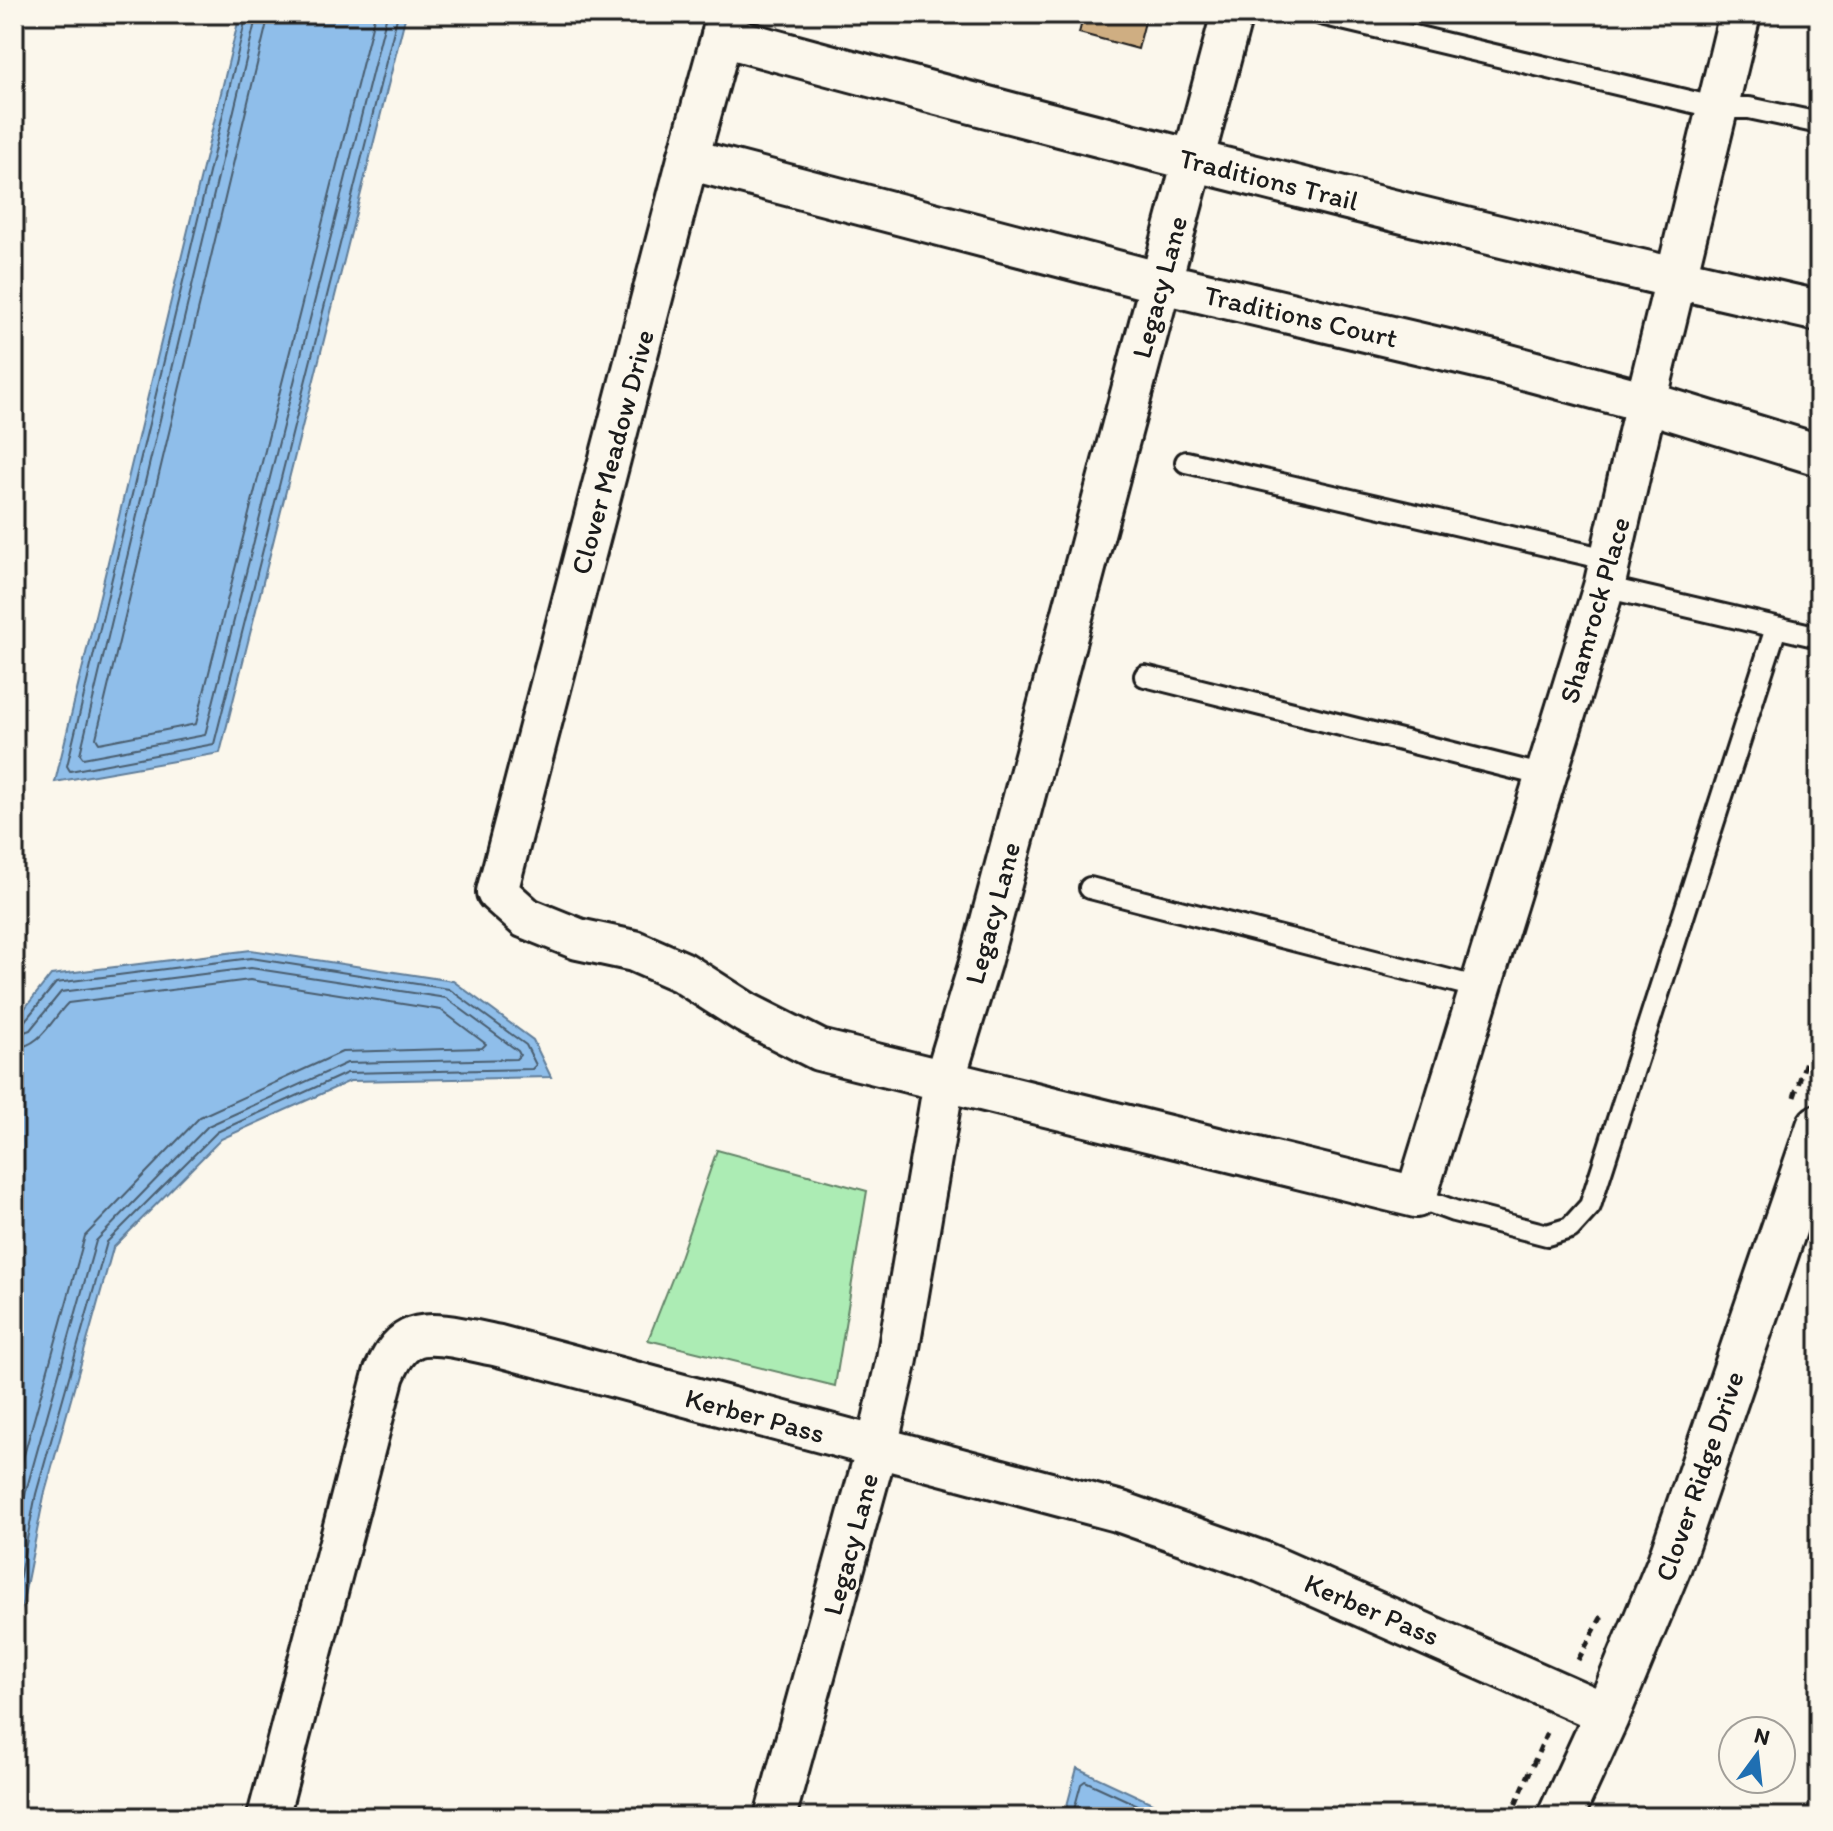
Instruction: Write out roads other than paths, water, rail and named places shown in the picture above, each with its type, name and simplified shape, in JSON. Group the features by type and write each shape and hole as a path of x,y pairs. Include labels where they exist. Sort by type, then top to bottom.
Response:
{"street":[{"name":"Legacy Lane","path":"775,1817 877,1447 897,1359 944,1081 980,963 1232,14"},
{"name":"Shamrock Place","path":"1416,1197 1608,574 1646,402 1740,14"},
{"name":"Traditions Trail","path":"725,25 1043,123 1676,279 1819,311"},
{"name":"Clover Meadow Drive","path":"725,25 497,892 526,918 578,939 634,951 682,972 746,1013 819,1050 944,1081"},
{"name":"Traditions Court","path":"688,159 1159,282 1498,362 1646,402 1819,455"},
{"path":"944,1081 1416,1197"},
{"name":"Clover Ridge Drive","path":"1560,1817 1669,1565 1819,1127"},
{"name":"Kerber Pass","path":"268,1817 384,1374 394,1354 411,1339 425,1336 460,1338 499,1346 1121,1512 1262,1562 1607,1714"}],"lane":[{"path":"1321,14 1718,108 1749,108 1819,123"},
{"path":"1186,462 1608,574 1776,628 1819,637"},
{"path":"1416,1197 1454,1211 1547,1235 1570,1228 1590,1206 1776,628"},
{"path":"1145,676 1545,776"},
{"path":"1090,888 1480,988"}],"water":[{"path":"240,14 406,14 220,753 55,782"},
{"path":"251,950 453,981 533,1040 551,1077 350,1081 221,1139 113,1248 44,1496 14,1646 14,1022 51,975"},
{"path":"1077,1768 1182,1817 1064,1817"}]}
